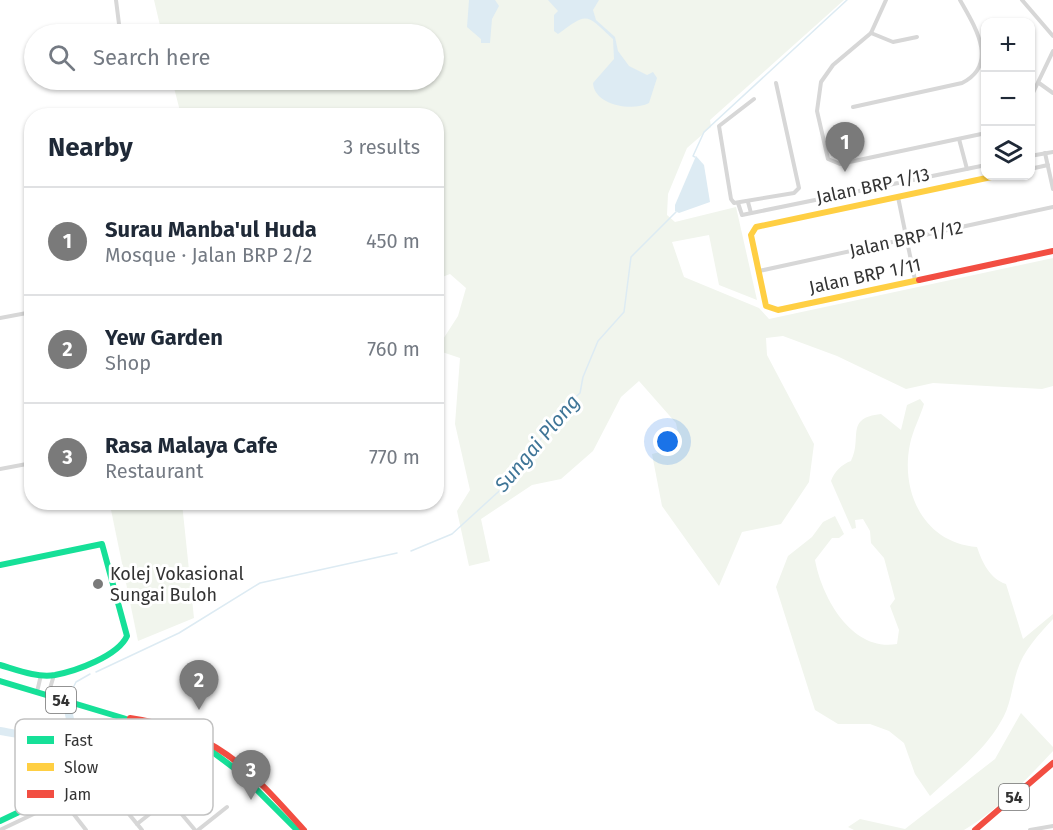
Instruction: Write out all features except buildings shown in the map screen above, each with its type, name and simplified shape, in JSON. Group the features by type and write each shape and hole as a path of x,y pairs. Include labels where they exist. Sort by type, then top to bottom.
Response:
{"main road":[{"name":"Jalan BRP 1/13","path":"756,227 981,179"},
{"name":"Jalan BRP 1/11","path":"756,227 751,235 766,306 778,310 1053,251"},
{"path":"0,565 102,544 106,549 127,636 123,645 108,656 54,675 41,675 0,665"},
{"name":"54","path":"0,681 126,719"},
{"name":"54","path":"123,718 144,719"},
{"name":"54","path":"213,743 264,786 304,830"},
{"path":"213,744 220,747"},
{"name":"54","path":"213,752 261,791 297,830"},
{"name":"54","path":"975,830 1053,763"},
{"path":"0,821 15,814"}],"street":[{"path":"116,0 118,24"},
{"path":"886,0 871,33 833,65 821,82 818,111 828,159 840,164 981,134"},
{"path":"853,107 962,83 974,75 983,56 983,49 979,35 960,0"},
{"path":"1022,0 1053,36"},
{"path":"871,33 893,42 917,37"},
{"path":"1035,90 1053,51"},
{"path":"738,204 794,192 799,188 776,82"},
{"path":"1039,83 1053,93"},
{"path":"754,99 719,126 731,199 738,204 742,215 981,166"},
{"path":"959,139 967,169"},
{"path":"1035,155 1053,152"},
{"path":"1045,153 1053,189"},
{"path":"1035,168 1048,165"},
{"path":"897,196 915,280"},
{"path":"748,202 751,213"},
{"name":"Jalan BRP 1/12","path":"759,271 1053,207"},
{"path":"0,318 24,314"},
{"path":"0,469 24,464"},
{"path":"37,693 41,675"},
{"path":"48,696 54,675"},
{"path":"1045,771 1053,774"},
{"path":"183,815 197,830 226,807"},
{"path":"0,830 32,815"},
{"path":"74,815 86,830"},
{"path":"129,815 142,830"},
{"path":"137,824 149,815"},
{"path":"1030,830 1053,825"}],"shaded area":[{"path":"154,0 844,0 710,120 711,127 687,148 668,194 667,215 675,222 736,207 757,300 719,285 709,235 672,242 684,277 759,308 769,319 1053,258 1053,386 1042,389 933,383 906,389 837,356 783,336 766,338 767,355 814,444 809,482 781,524 742,532 719,586 662,506 652,454 681,447 676,423 639,381 621,397 593,451 561,479 532,485 481,519 490,561 469,566 457,511 470,490 455,424 460,358 444,353 444,338 458,316 466,288 450,274 444,276 444,108 179,108 175,90 444,90 444,24 160,24"},
{"path":"469,0 495,0 499,6 492,19 490,43 481,43 481,39 467,27"},
{"path":"548,0 599,0 593,10 596,20 615,37 618,51 629,66 647,75 653,72 657,78 649,103 633,107 615,105 600,97 593,83 614,59 613,39 597,24 586,18 575,22 558,34 554,31 554,15 558,11"},
{"path":"696,156 704,165 710,202 679,213 675,211 675,205"},
{"path":"920,399 924,404 911,439 908,462 913,497 920,512 943,536 958,543 977,547 991,574 1006,584 1023,639 1053,614 1053,619 1023,657 1006,710 993,734 968,762 930,796 915,774 904,743 889,731 870,724 838,724 815,710 776,587 788,556 812,537 823,522 835,516 844,534 839,538 832,538 815,560 824,590 832,605 853,631 866,640 881,644 897,644 899,630 890,606 895,599 884,558 871,543 870,531 863,519 855,520 856,528 852,529 831,481 834,474 844,464 851,461 856,445 858,425 862,420 881,414 901,430 907,405"},
{"path":"111,510 183,510 194,618 138,641"},
{"path":"1021,713 1053,747 1053,751 1011,794 964,830 854,830 848,827 860,819 905,829 995,759"}],"waterway":[{"name":"Sungai Plong","path":"695,157 693,156 704,132 847,0"},
{"name":"Sungai Plong","path":"411,551 452,534 508,483 564,408 580,393 583,377 598,341 624,312 631,257 676,212"},
{"name":"Sungai Plong","path":"96,672 179,633 260,583 397,553"},
{"name":"Sungai Plong","path":"70,694 76,682 90,674"},
{"name":"Sungai Plong","path":"68,710 70,719"},
{"name":"Sungai Plong","path":"0,731 15,734"}],"traffic: fast":[{"path":"0,565 102,544 127,636 115,650 96,662 55,675 34,674 0,665"},
{"path":"0,681 126,719"},
{"path":"213,752 238,771 297,830"},
{"path":"0,821 15,814"}],"traffic: slow":[{"path":"919,280 778,310 766,306 751,235 756,227 981,179"}],"traffic: jam":[{"path":"919,280 1053,251"},
{"path":"130,718 135,719"},
{"path":"213,746 266,788 304,830"},
{"path":"975,830 1053,763"}],"place":[{"name":"Surau Manba'ul Huda","path":"845,172"},
{"name":"Kolej Vokasional Sungai Buloh","path":"98,584"},
{"name":"Yew Garden","path":"199,710"},
{"name":"Rasa Malaya Cafe","path":"251,800"}]}
